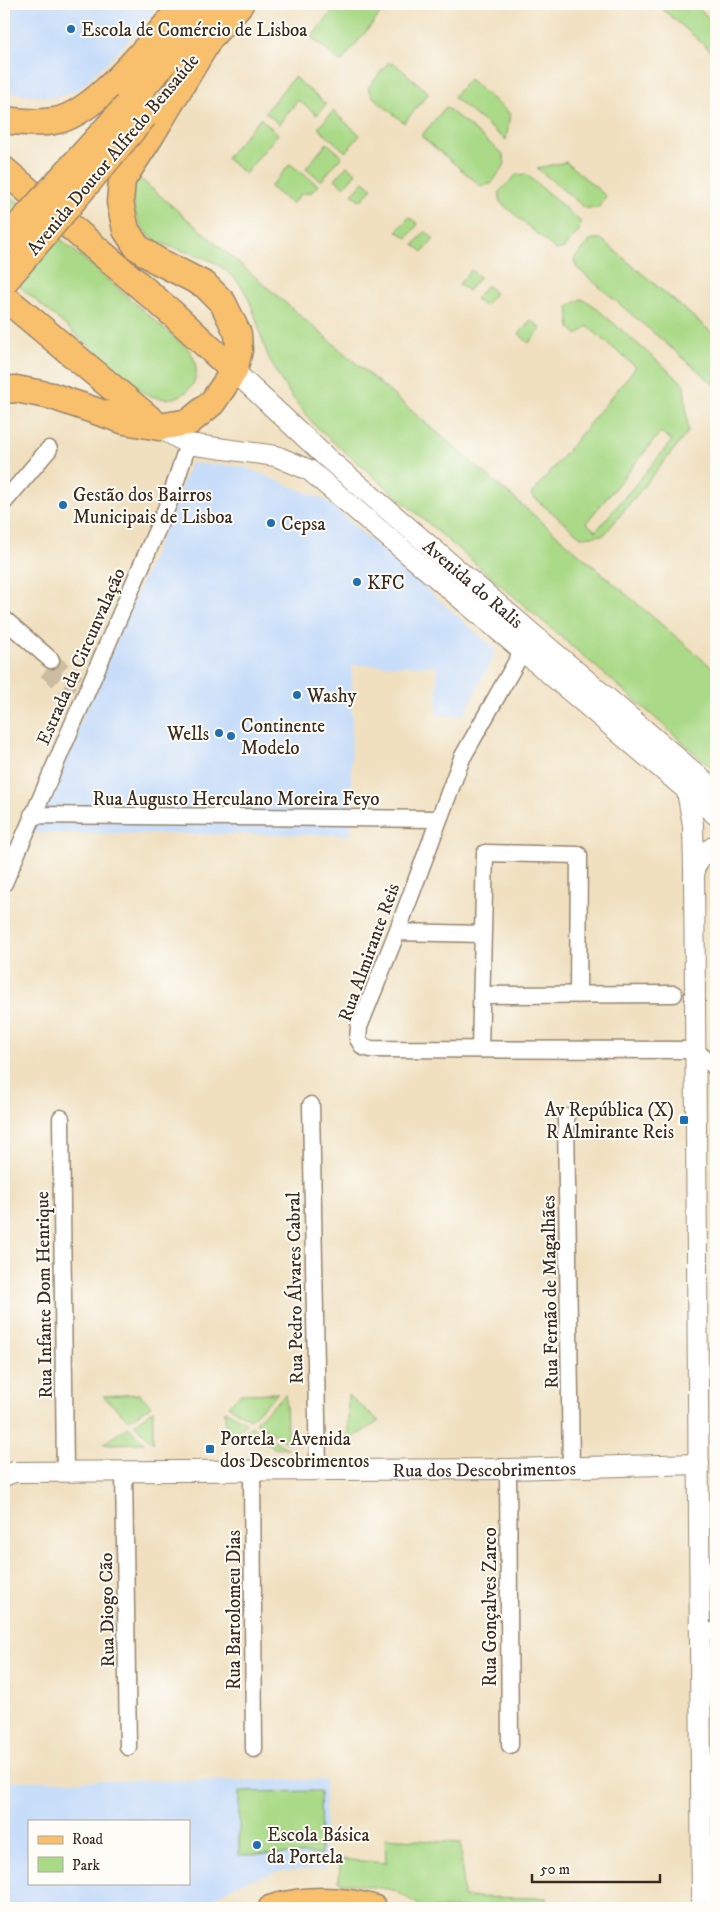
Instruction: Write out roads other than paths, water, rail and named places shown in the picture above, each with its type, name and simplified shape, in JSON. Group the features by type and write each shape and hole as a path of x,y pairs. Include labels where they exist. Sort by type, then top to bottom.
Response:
{"highway":[{"path":"4,120 55,121 85,108 134,61 184,4"},
{"name":"Avenida Doutor Alfredo Bensaúde","path":"4,282 135,111 213,4"},
{"name":"Avenida Doutor Alfredo Bensaúde","path":"4,242 208,39 240,4"},
{"path":"4,390 16,389 52,396 125,421 159,427 189,422 212,403 234,372 239,350 238,334 223,303 205,284 156,260 137,247 126,230 120,202 122,180 150,137 208,39"},
{"path":"4,170 173,314 234,372"},
{"path":"4,297 159,427"}],"main road":[{"path":"271,1908 299,1902 321,1900 374,1908"}],"street":[{"name":"Avenida do Ralis","path":"234,372 326,457 716,791"},
{"path":"159,427 188,444"},
{"name":"Avenida do Ralis","path":"188,444 276,456 309,470 716,815"},
{"name":"Estrada da Circunvalação","path":"4,883 79,692 169,502 188,444"},
{"path":"4,502 49,449"},
{"path":"4,619 48,665 4,633"},
{"name":"Rua Almirante Reis","path":"522,652 462,758 398,932 359,1027 358,1039 363,1047 371,1049 695,1050"},
{"path":"687,791 693,825 694,869 699,1464 709,1631 702,1908"},
{"name":"Rua Augusto Herculano Moreira Feyo","path":"32,815 439,818"},
{"path":"694,869 702,855 716,846"},
{"path":"480,1049 485,853 580,855 578,995"},
{"path":"398,932 482,934"},
{"path":"481,995 674,994"},
{"path":"695,1050 716,1068"},
{"name":"Rua Pedro Álvares Cabral","path":"311,1105 318,1471"},
{"name":"Rua Fernão de Magalhães","path":"566,1117 572,1467"},
{"name":"Rua Infante Dom Henrique","path":"61,1118 65,1472"},
{"name":"Rua dos Descobrimentos","path":"4,1476 14,1472 252,1472 508,1469 699,1464"},
{"name":"Rua Gonçalves Zarco","path":"508,1469 510,1745"},
{"name":"Rua Diogo Cão","path":"124,1472 128,1747"},
{"name":"Rua Bartolomeu Dias","path":"252,1472 254,1749"}],"tunnel":[{"path":"51,660 77,682"},
{"path":"46,670 72,693"}],"place":[{"name":"Escola de Comércio de Lisboa","path":"71,29"},
{"name":"Gestão dos Bairros Municipais de Lisboa","path":"63,505"},
{"name":"Cepsa","path":"271,523"},
{"name":"KFC","path":"357,582"},
{"name":"Washy","path":"297,695"},
{"name":"Wells","path":"219,733"},
{"name":"Continente Modelo","path":"231,736"},
{"name":"Av República (X) R Almirante Reis","path":"684,1120"},
{"name":"Portela - Avenida dos Descobrimentos","path":"210,1449"},
{"name":"Escola Básica da Portela","path":"257,1845"}]}
